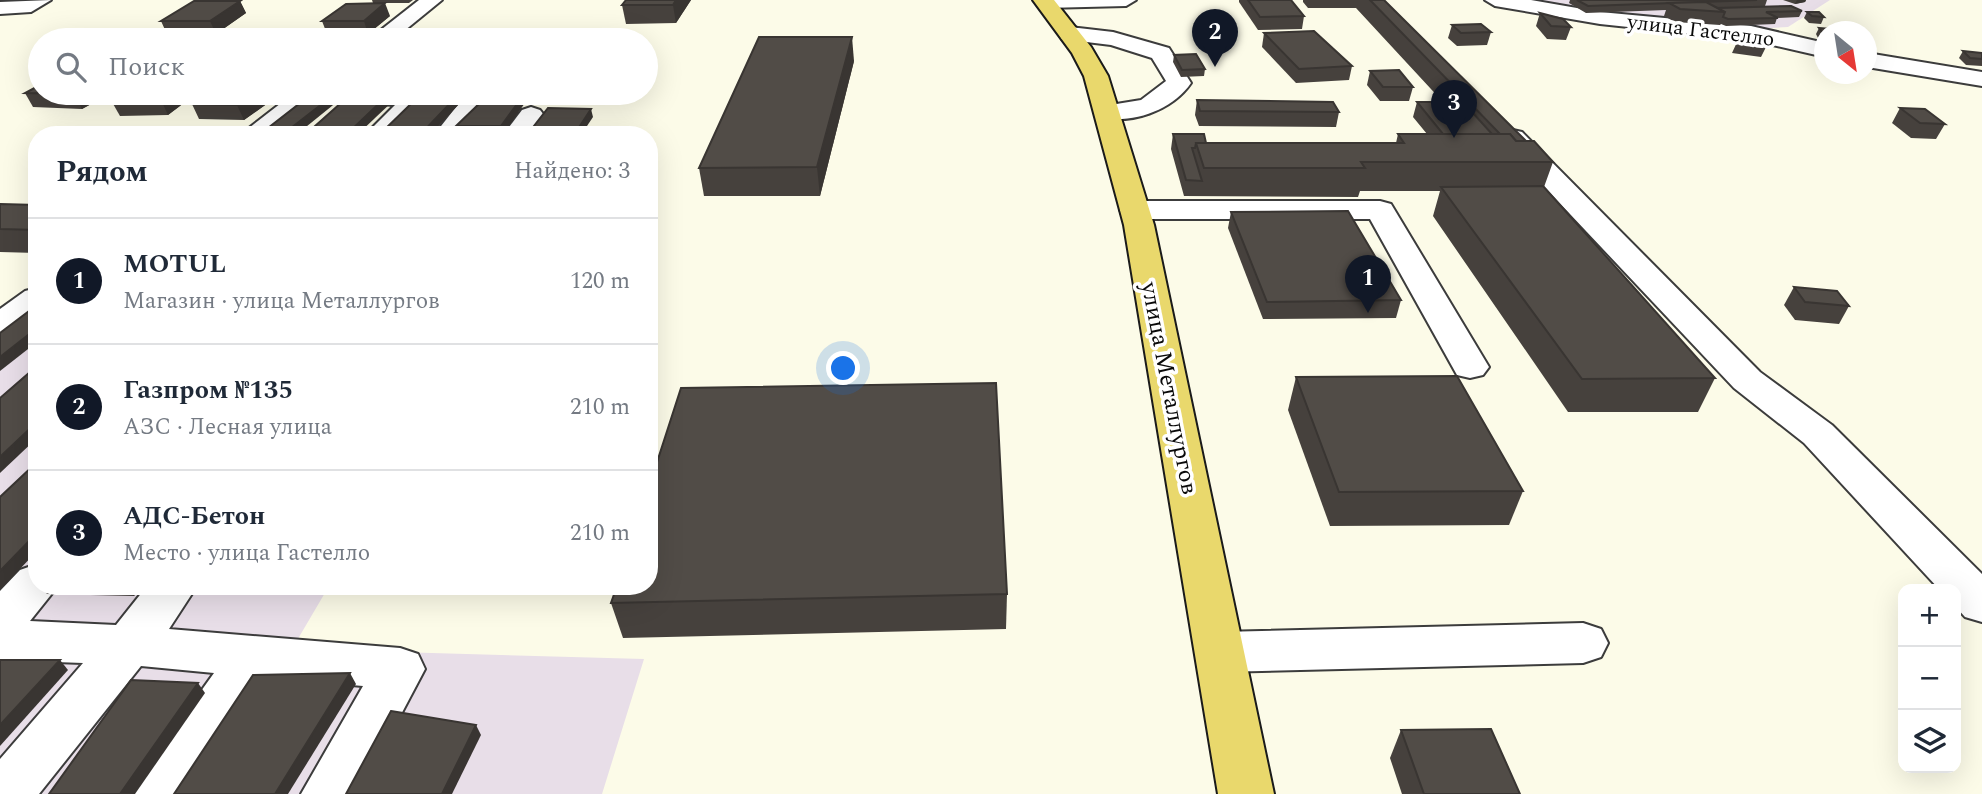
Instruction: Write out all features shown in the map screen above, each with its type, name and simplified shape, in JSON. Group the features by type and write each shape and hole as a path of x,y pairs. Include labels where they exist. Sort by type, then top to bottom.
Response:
{"main road":[{"name":"улица Металлургов","path":"1044,1 1070,34 1096,76 1135,210 1247,794"}],"street":[{"path":"0,8 24,8 41,0"},
{"path":"395,28 432,0"},
{"path":"1044,1 1126,0"},
{"name":"улица Гастелло","path":"1494,0 1600,18 1751,33 1814,47"},
{"path":"1070,34 1113,39 1161,53 1179,83 1147,107 1107,112"},
{"path":"1877,62 1982,79"},
{"path":"265,126 293,105"},
{"path":"390,126 417,105"},
{"path":"456,126 477,105"},
{"path":"1487,110 1747,380 1818,434 1982,604"},
{"path":"1135,210 1380,210 1470,367"},
{"path":"0,326 28,305"},
{"path":"0,622 28,592"},
{"path":"5,794 167,595"},
{"path":"0,640 129,645 400,669 329,794"},
{"path":"1220,652 1583,643"},
{"path":"160,794 254,657"}],"shaded area":[{"path":"1542,0 1830,0 1788,27 1735,30 1554,8"},
{"path":"28,315 28,595 324,595 292,649 644,659 602,794 0,794 0,336"}],"building":[{"path":"626,0 676,0 673,5 622,5"},
{"path":"1248,0 1291,0 1304,16 1260,17"},
{"path":"1370,0 1384,0 1526,141 1516,141 1510,134 1500,134"},
{"path":"1577,0 1757,0 1588,6"},
{"path":"194,1 240,1 210,21 161,21"},
{"path":"1706,2 1725,12 1680,9 1669,3"},
{"path":"385,3 364,21 322,21 346,4"},
{"path":"1791,6 1802,11 1766,12 1778,18 1728,19 1723,17 1725,12 1718,8"},
{"path":"1807,12 1819,12 1824,17 1812,16"},
{"path":"1540,13 1563,19 1571,27 1551,26"},
{"path":"1481,24 1491,32 1461,33 1452,25"},
{"path":"1314,31 1352,66 1299,69 1264,33"},
{"path":"1752,33 1764,35 1768,43 1738,40 1741,36 1754,37"},
{"path":"759,37 852,37 817,167 699,168"},
{"path":"1963,51 1982,53 1982,59 1970,58"},
{"path":"1196,54 1205,69 1182,70 1174,55"},
{"path":"1399,70 1413,87 1383,87 1370,71"},
{"path":"1197,100 1333,102 1339,112 1200,111"},
{"path":"1417,102 1463,102 1492,134 1443,134"},
{"path":"298,105 321,105 294,126 271,126"},
{"path":"339,105 377,105 355,126 315,126"},
{"path":"410,105 448,105 429,126 388,126"},
{"path":"478,105 516,105 501,126 456,126"},
{"path":"548,108 591,109 580,126 534,126"},
{"path":"1900,108 1925,109 1945,124 1920,123"},
{"path":"1173,134 1204,134 1206,143 1196,143 1195,148 1192,148 1202,181 1186,180"},
{"path":"1398,134 1510,134 1516,141 1534,141 1553,162 1361,162 1365,168 1204,168 1196,143 1404,143"},
{"path":"1543,186 1715,378 1582,379 1441,187"},
{"path":"0,204 28,205 28,230 0,229"},
{"path":"1348,211 1401,300 1267,302 1231,212"},
{"path":"1794,287 1837,291 1849,306 1805,302"},
{"path":"28,312 28,335 0,357 0,333"},
{"path":"28,374 28,431 0,457 0,398"},
{"path":"1457,376 1523,491 1339,492 1296,377"},
{"path":"996,383 1007,594 611,603 614,595 658,595 658,459 681,388"},
{"path":"28,471 28,542 0,571 0,497"},
{"path":"0,660 60,660 0,725"},
{"path":"350,673 275,794 174,794 253,675"},
{"path":"131,680 198,683 120,794 49,794"},
{"path":"391,711 476,725 442,794 346,794"},
{"path":"1491,729 1520,794 1424,794 1401,730"}],"place":[{"name":"Газпром №135","path":"1215,67"},
{"name":"АДС-Бетон","path":"1454,138"},
{"name":"MOTUL","path":"1368,313"}]}
